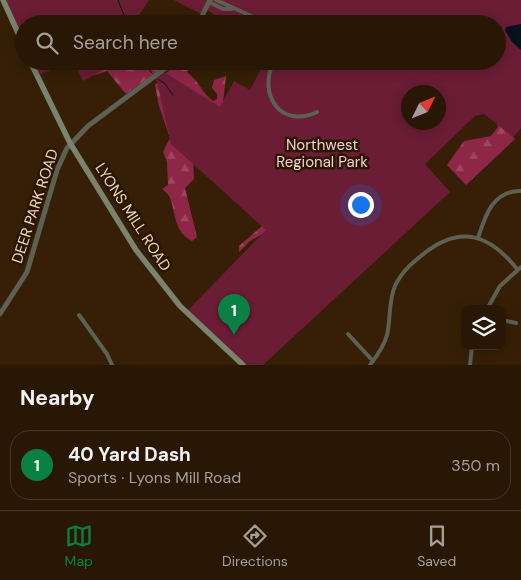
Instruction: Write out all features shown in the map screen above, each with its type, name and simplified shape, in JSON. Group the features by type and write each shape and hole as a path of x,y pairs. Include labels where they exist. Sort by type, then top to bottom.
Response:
{"main road":[{"path":"3,0 15,26"},
{"name":"LYONS MILL ROAD","path":"34,70 70,143 128,239 160,282 191,317 243,365"}],"street":[{"path":"216,0 247,15"},
{"path":"203,15 210,1 223,9 232,9"},
{"name":"DEER PARK ROAD","path":"0,314 27,272 58,166 70,143 92,123 163,70"},
{"path":"270,70 267,85 276,106 286,113 297,116 308,116 317,112"},
{"path":"478,238 485,215 492,204 504,195 521,191"},
{"path":"348,334 372,363 385,341 392,294 403,272 416,259 446,240 464,236 478,238 497,247 519,268 500,286 489,305"},
{"path":"79,315 107,354 112,365"},
{"path":"506,321 516,323"},
{"path":"470,365 472,350"}],"green space":[{"path":"5,0 149,0 139,15 15,15 15,22"},
{"name":"Northwest Regional Park","path":"174,0 521,0 521,128 513,137 484,114 475,116 425,164 450,192 263,365 246,365 188,310 266,230 171,144 156,77 164,72 220,107 234,81 250,90 260,70 506,70 506,15 215,15 204,8 201,14"},
{"path":"521,57 521,128 513,137 515,139 466,185 447,165 464,141 491,136 498,127 494,114 496,70 506,70 506,60"},
{"path":"37,70 51,70 39,75"},
{"path":"78,70 103,70 83,81"},
{"path":"159,70 126,94 107,71 96,75 89,71"},
{"path":"170,70 188,70 187,72 213,101 217,99 217,94 212,88 214,80 226,76 223,103 271,229 250,241 239,252 239,246 262,226 193,158 194,179 185,188 197,237 192,241 179,228 170,198 162,189 168,185 167,162 163,152 170,138 159,106 155,85"}],"water":[{"path":"521,24 521,50 512,42 506,32 506,27"}],"waterway":[{"path":"118,0 124,15"},
{"path":"158,79 165,84 173,95"}],"place":[{"name":"40 Yard Dash","path":"234,335"}]}
